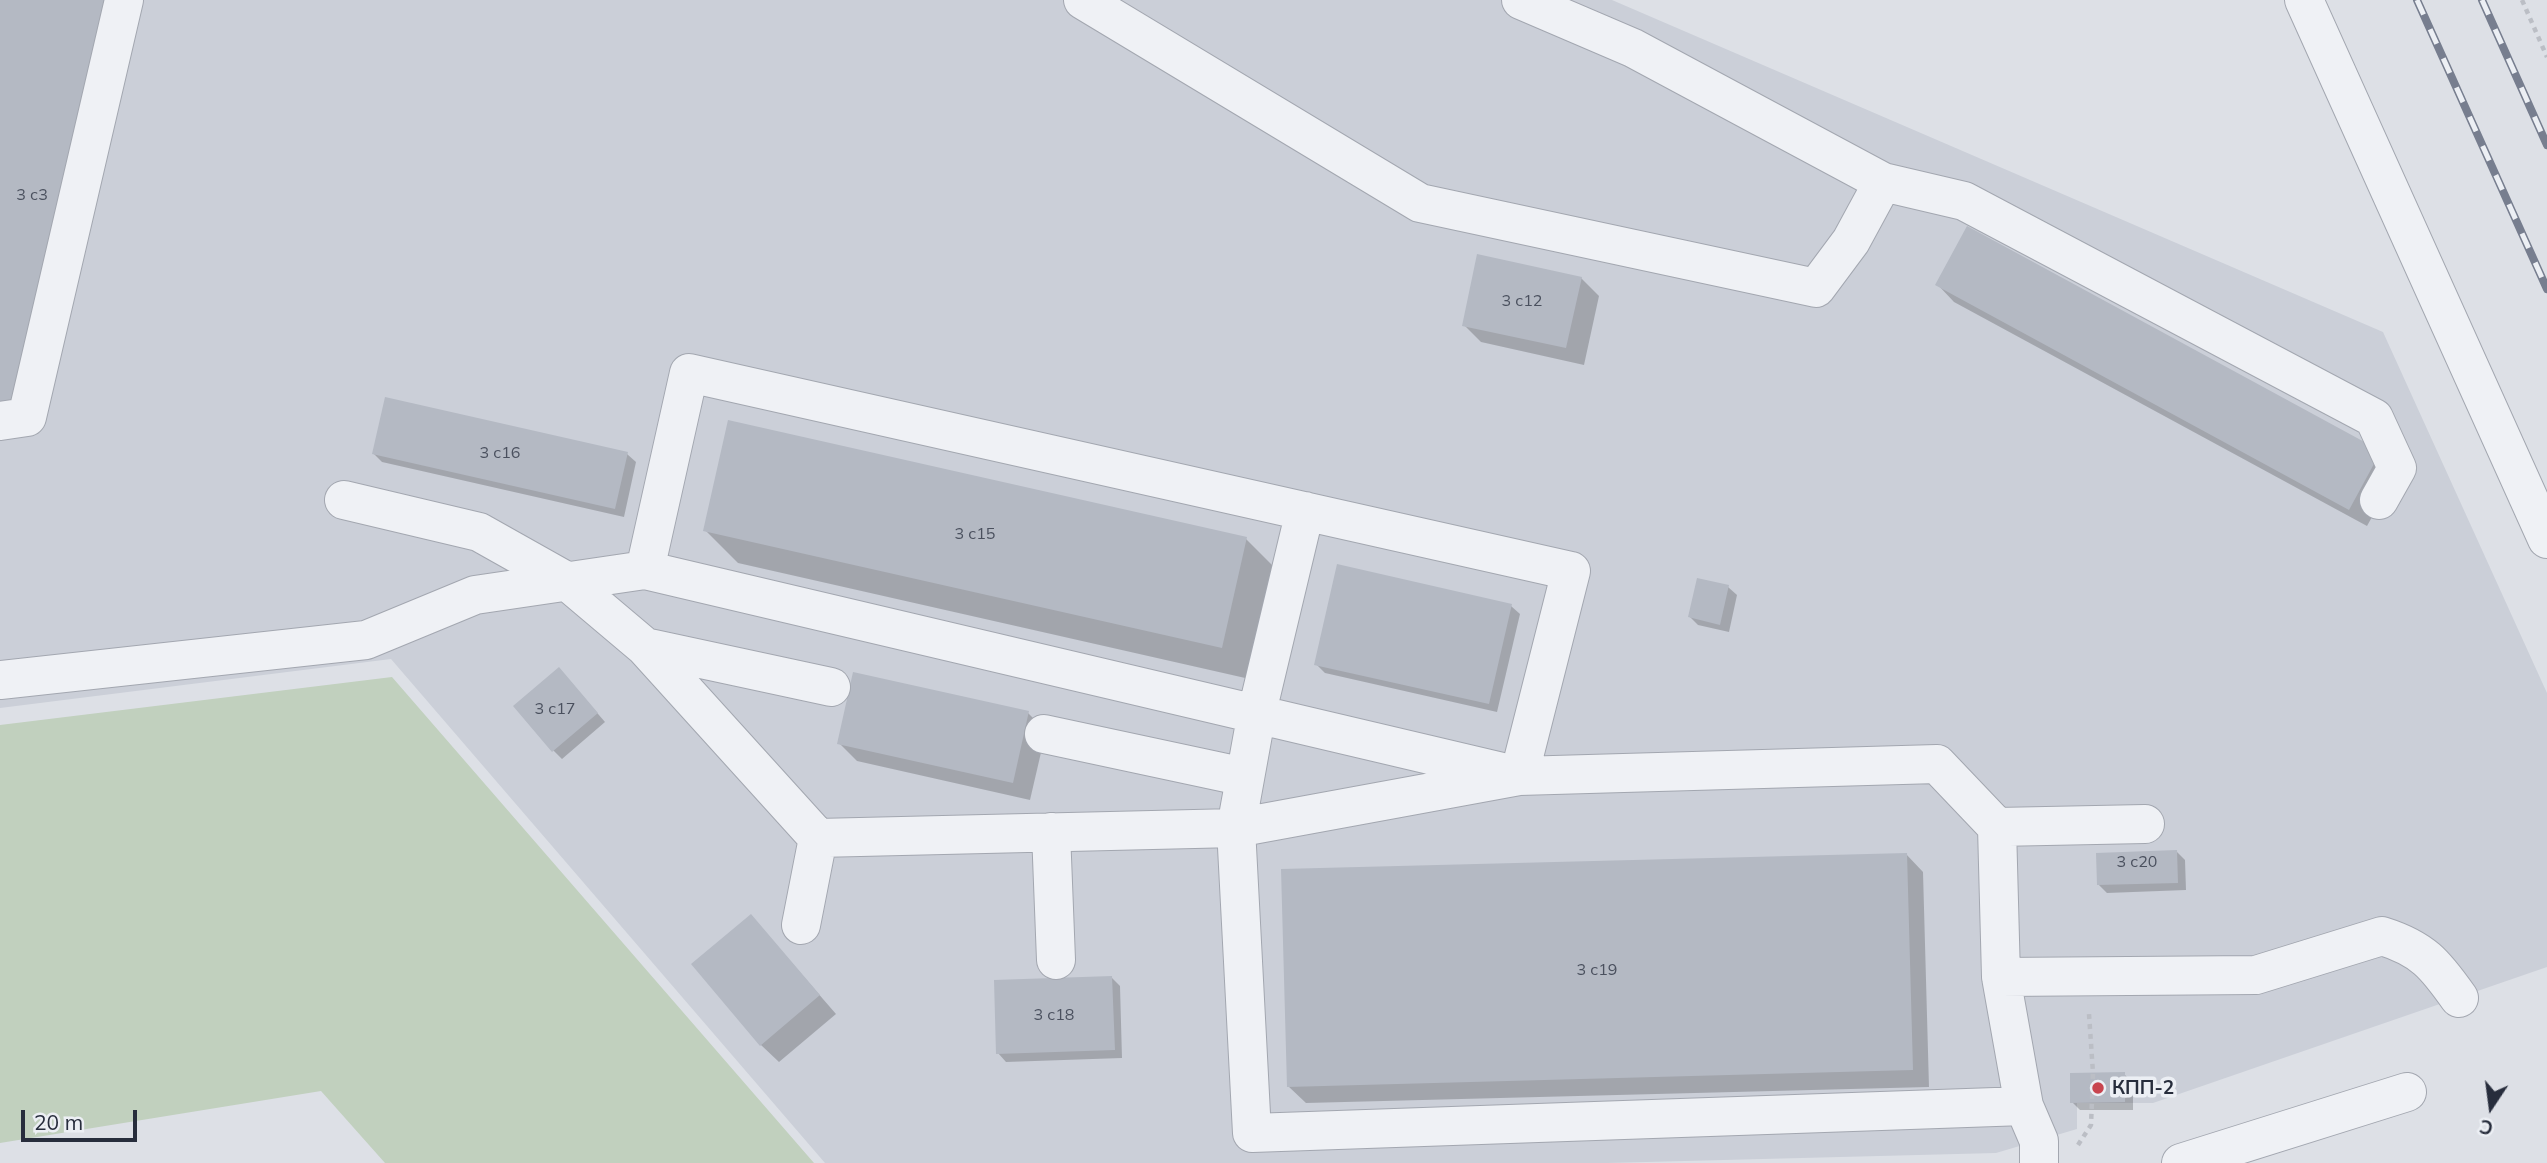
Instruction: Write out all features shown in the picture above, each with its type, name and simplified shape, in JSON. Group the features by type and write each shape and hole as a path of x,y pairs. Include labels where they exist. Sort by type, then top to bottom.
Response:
{"street":[{"path":"0,421 27,417 124,0"},
{"path":"1083,0 1420,203 1816,288 1852,241 1882,182"},
{"path":"1521,0 1633,48 1882,182 1964,201 2374,418 2397,468 2379,500"},
{"path":"2304,0 2547,539"},
{"path":"645,570 689,373 1571,571 1519,776"},
{"path":"344,500 479,532 568,582 645,647 818,838 1236,828 1519,776 1937,764 1997,827 2001,977 2024,1106 2050,1153"},
{"path":"1305,511 1257,712 1236,828 1252,1133 2024,1106"},
{"path":"0,680 366,640 475,596 645,570 1257,712 1519,776"},
{"path":"645,647 831,687"},
{"path":"1044,734 1245,777"},
{"path":"1997,827 2145,824"},
{"path":"1051,832 1056,960"},
{"path":"800,925 818,838"},
{"path":"2001,977 2256,975 2382,936 2434,962 2459,998"},
{"path":"2181,1163 2407,1092"}],"path":[{"path":"2522,0 2547,57"},
{"path":"2050,1153 2091,1125 2093,1073 2087,976"}],"shaded area":[{"path":"0,0 1612,0 2383,332 2547,693 2547,967 2153,1103 2077,1103 2077,1129 1996,1153 1607,1163 825,1163 391,659 0,708"}],"green space":[{"path":"392,677 814,1163 385,1163 321,1091 0,1143 0,725"}],"building":[{"path":"0,0 107,0 15,407 0,404"},
{"path":"1967,226 2381,451 2349,510 1935,285"},
{"path":"1477,254 1582,277 1566,348 1462,326"},
{"path":"385,397 628,452 615,509 372,454"},
{"path":"728,420 1247,537 1222,648 703,531"},
{"path":"1337,564 1512,604 1489,704 1314,665"},
{"path":"1697,578 1729,585 1720,625 1688,617"},
{"path":"559,667 598,713 552,752 513,706"},
{"path":"853,672 1029,711 1013,783 837,744"},
{"path":"2177,850 2178,883 2097,885 2096,853"},
{"path":"1907,853 1913,1070 1287,1087 1281,869"},
{"path":"751,914 820,995 760,1046 691,964"},
{"path":"1112,976 1115,1050 996,1054 994,980"},
{"name":"КПП-2","path":"2125,1072 2125,1102 2070,1103 2070,1073"}],"railway":[{"path":"2417,0 2547,289"},
{"path":"2482,0 2547,145"}],"place":[{"name":"КПП-2","path":"2098,1088"}]}
